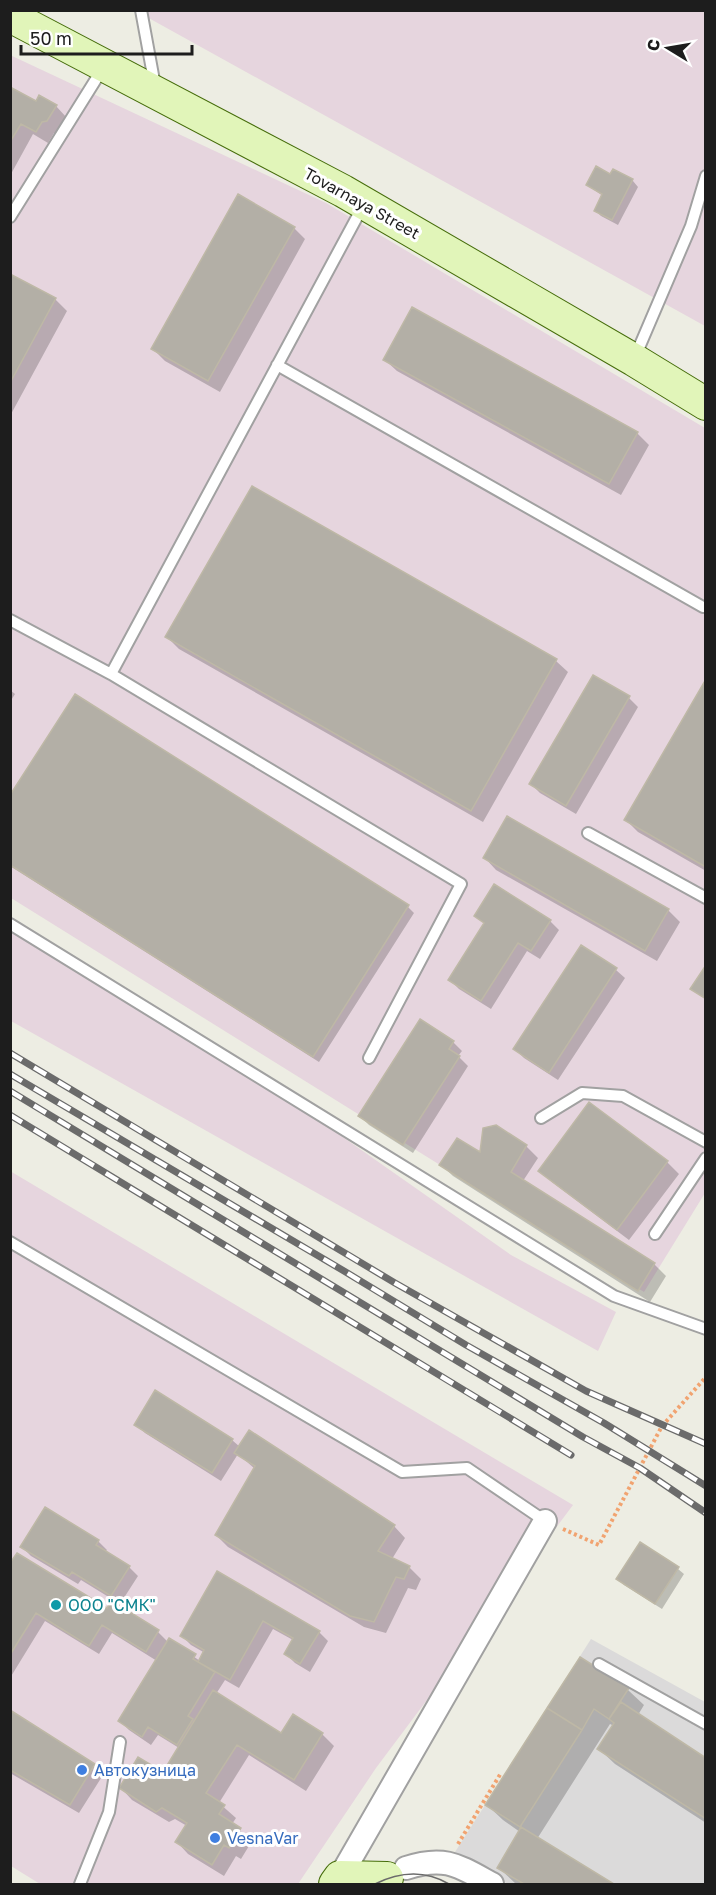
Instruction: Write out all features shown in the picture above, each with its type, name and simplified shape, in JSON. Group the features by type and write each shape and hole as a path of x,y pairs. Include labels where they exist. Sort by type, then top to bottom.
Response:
{"street":[{"name":"Tovarnaya Street","path":"10,16 364,203 634,360 705,404"},
{"path":"338,1881 545,1521"},
{"path":"338,1881 391,1877 427,1863 447,1861 492,1884"}],"lane":[{"path":"141,10 156,92"},
{"path":"10,217 15,199 105,65"},
{"path":"634,360 691,226 705,176"},
{"path":"111,674 364,203"},
{"path":"277,365 703,607"},
{"path":"10,620 111,674 461,884 369,1058"},
{"path":"588,833 705,897"},
{"path":"10,924 614,1296 705,1329"},
{"path":"541,1118 582,1093 623,1096 705,1142"},
{"path":"655,1234 705,1158"},
{"path":"10,1242 402,1472 467,1468 545,1521"},
{"path":"599,1664 705,1724"},
{"path":"80,1884 109,1812 120,1742"}],"path":[{"path":"545,1521 599,1545 662,1426 705,1377"},
{"path":"447,1861 501,1773"}],"shaded area":[{"path":"136,11 705,11 705,326"},
{"path":"10,55 326,203 705,428 705,1193 644,1292 11,898"},
{"path":"11,919 159,1008 511,1255 616,1312 598,1351 11,1021"},
{"path":"10,1171 573,1505 376,1768 298,1884 40,1884 11,1866"},
{"path":"591,1639 705,1702 705,1884 508,1884 455,1852"}],"building":[{"path":"10,87 36,101 39,95 57,105 47,121 42,122 36,132 21,124 10,142"},
{"path":"596,166 610,174 613,169 633,179 612,220 594,211 602,194 586,185"},
{"path":"238,194 295,227 208,381 151,349"},
{"path":"10,274 56,298 10,383"},
{"path":"412,307 638,432 609,484 383,360"},
{"path":"252,486 557,659 471,811 165,637"},
{"path":"593,675 630,696 566,806 529,784"},
{"path":"706,679 706,864 704,866 624,820"},
{"path":"75,694 409,905 313,1057 10,865 10,795"},
{"path":"507,816 669,909 645,951 483,858"},
{"path":"494,884 551,920 531,951 518,943 481,1001 448,980 484,923 474,916"},
{"path":"581,945 617,968 549,1073 513,1049"},
{"path":"706,965 706,999 690,989"},
{"path":"420,1019 454,1041 449,1049 460,1056 403,1145 358,1116"},
{"path":"589,1102 668,1161 617,1230 538,1171"},
{"path":"496,1125 527,1145 511,1172 655,1263 638,1291 439,1165 457,1138 480,1152 483,1128"},
{"path":"155,1390 233,1439 212,1473 134,1425"},
{"path":"249,1430 395,1525 378,1551 410,1566 404,1579 396,1577 374,1622 350,1616 215,1535 255,1466 234,1453"},
{"path":"45,1507 99,1540 96,1545 130,1566 111,1596 72,1572 69,1576 20,1547"},
{"path":"640,1542 679,1567 655,1604 616,1579"},
{"name":"ООО \"СМК\"","path":"17,1553 107,1608 112,1601 159,1630 146,1652 102,1625 89,1646 36,1613 10,1655 10,1563"},
{"path":"217,1571 320,1631 300,1664 284,1654 293,1638 263,1621 230,1680 198,1662 204,1650 180,1636"},
{"path":"169,1638 196,1654 193,1659 215,1672 188,1716 193,1719 177,1745 148,1727 142,1737 118,1721"},
{"path":"580,1657 629,1688 609,1719 594,1709 582,1730 547,1708"},
{"path":"213,1690 281,1733 293,1714 323,1733 294,1780 237,1745 206,1793 225,1805 219,1814 241,1828 229,1848 224,1845 212,1865 175,1842 187,1823 162,1808 156,1812 119,1788 138,1757 163,1772"},
{"path":"621,1702 706,1758 706,1819 597,1749 614,1723 609,1719"},
{"path":"547,1708 582,1730 520,1827 485,1805"},
{"path":"10,1710 95,1764 70,1805 10,1770"},
{"path":"521,1827 614,1884 524,1884 497,1868"}],"tram line":[{"path":"375,1884 393,1877 412,1874 431,1876 449,1884"}],"railway":[{"path":"10,1053 395,1283 586,1391 706,1444"},
{"path":"10,1074 466,1345 604,1423 706,1486"},
{"path":"10,1091 583,1437 640,1468 706,1513"},
{"path":"10,1115 571,1455"}],"place":[{"name":"ООО \"СМК\"","path":"56,1605"},
{"name":"Автокузница","path":"82,1770"},
{"name":"VesnaVar","path":"215,1838"}]}
